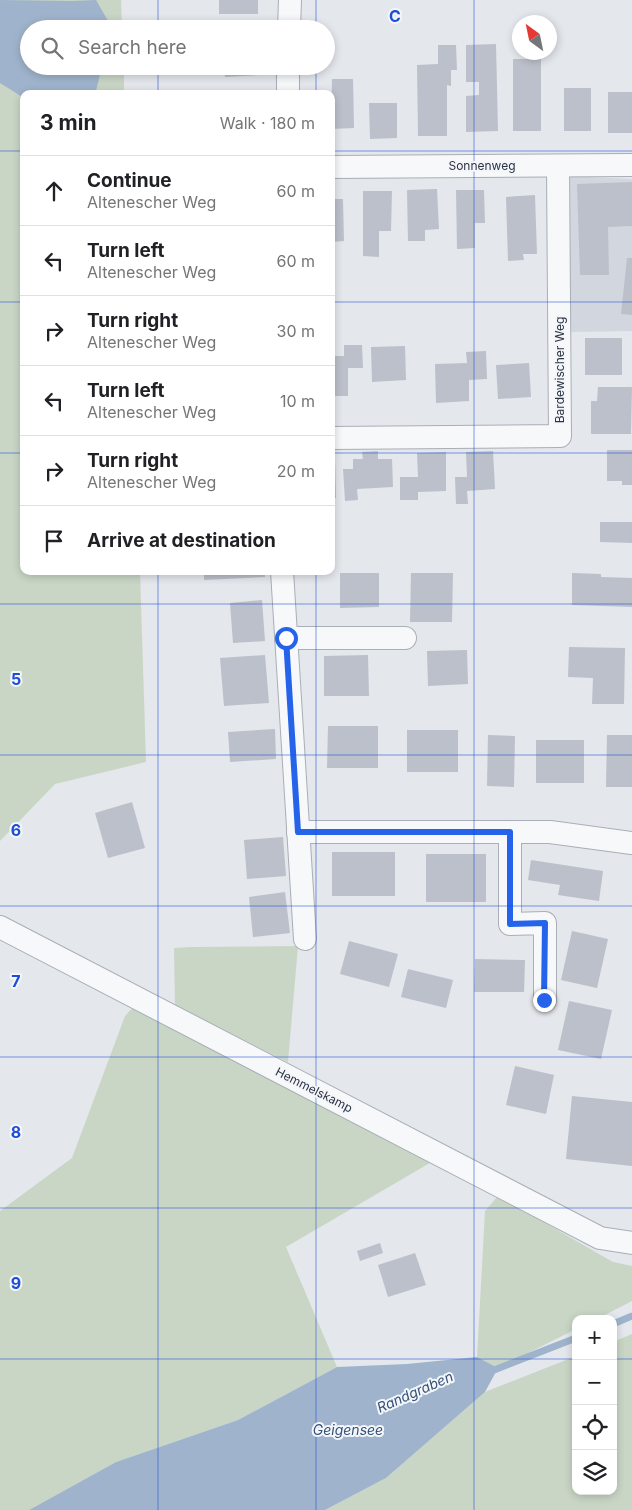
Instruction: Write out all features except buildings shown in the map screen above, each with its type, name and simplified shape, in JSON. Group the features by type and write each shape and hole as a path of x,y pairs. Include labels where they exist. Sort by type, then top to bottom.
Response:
{"street":[{"path":"289,20 290,0"},
{"path":"288,75 288,90"},
{"name":"Sonnenweg","path":"335,167 632,165"},
{"name":"Bardewischer Weg","path":"335,438 560,436 558,166"},
{"path":"282,575 305,939"},
{"path":"286,638 405,638"},
{"path":"298,832 550,832 632,843"},
{"path":"510,832 510,924 545,923 544,1000"},
{"name":"Hemmelskamp","path":"0,927 600,1238 632,1243"}],"shaded area":[{"path":"567,176 632,179 632,331 570,332"}],"green space":[{"path":"0,0 121,0 122,20 20,20 20,75 124,75 124,90 20,90 20,575 140,575 146,762 55,784 0,841"},
{"path":"298,946 288,1062 175,1007 174,948"},
{"path":"136,1004 435,1160 286,1247 337,1367 238,1420 116,1462 29,1510 0,1510 0,1211 72,1158 125,1016"},
{"path":"498,1196 613,1262 632,1266 632,1301 605,1315 572,1315 572,1331 498,1368 477,1357 485,1211"},
{"path":"632,1334 632,1510 325,1510 386,1478 485,1392 572,1358 572,1495 617,1495 617,1340"}],"water":[{"path":"0,0 96,0 108,20 20,20 20,75 100,75 96,90 20,90 20,96 0,83"},
{"name":"Geigensee","path":"477,1357 498,1368 485,1392 386,1478 325,1510 29,1510 116,1462 238,1420 337,1367 407,1364"}],"waterway":[{"name":"Randgraben","path":"617,1322 632,1316"},
{"name":"Randgraben","path":"489,1372 572,1340"}],"route":[{"path":"286,638 298,832 510,832 510,924 545,923 544,1000"}]}
